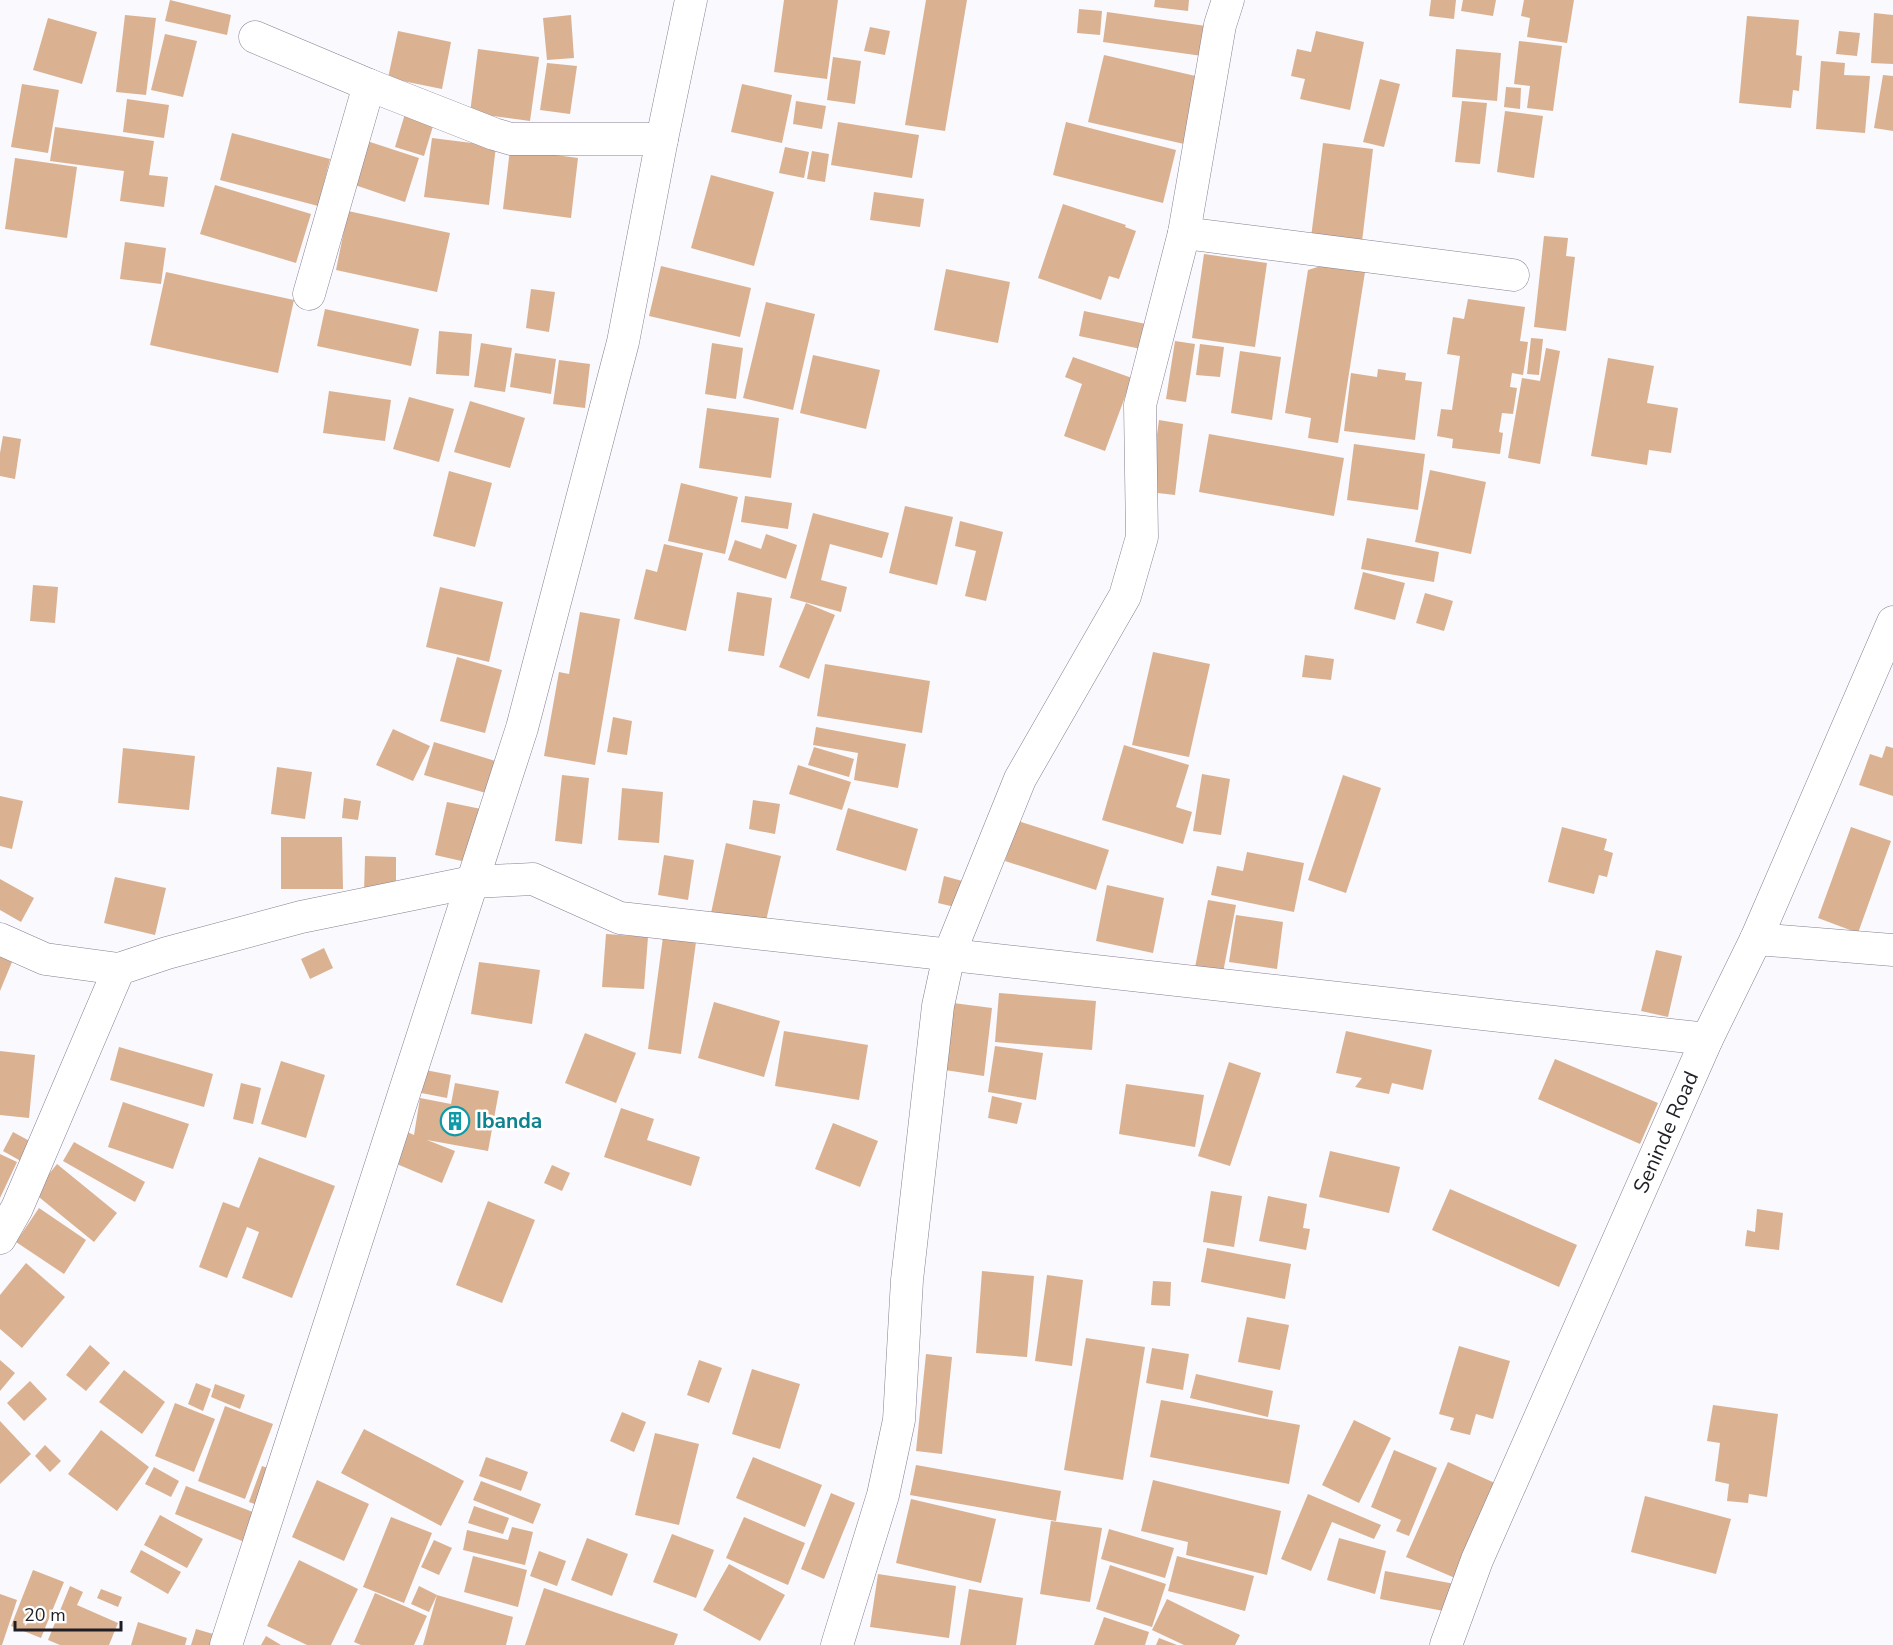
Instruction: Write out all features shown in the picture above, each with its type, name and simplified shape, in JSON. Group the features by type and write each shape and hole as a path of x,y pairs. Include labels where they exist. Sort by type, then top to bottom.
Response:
{"street":[{"path":"226,1645 522,728 622,342 692,0"},
{"path":"837,1645 883,1495 899,1420 907,1280 938,1006 949,955 1020,780 1125,596 1142,537 1140,405 1184,232 1220,25 1228,0"},
{"path":"255,37 369,85 511,139 662,139"},
{"path":"309,294 369,85"},
{"path":"1184,232 1513,275"},
{"name":"Seninde Road","path":"1446,1645 1477,1560 1707,1039 1756,939 1893,622"},
{"path":"0,939 45,959 119,969 167,953 301,917 472,882 533,879 620,918 1707,1039"},
{"path":"1756,939 1893,950"},
{"path":"0,1238 17,1208 119,969"}],"building":[{"path":"170,0 231,15 227,35 165,21"},
{"path":"784,0 838,0 827,79 774,72"},
{"path":"926,0 967,0 945,131 905,125"},
{"path":"1155,0 1189,0 1188,11 1154,7"},
{"path":"1431,0 1456,0 1454,19 1429,16"},
{"path":"1463,0 1496,0 1493,16 1461,11"},
{"path":"1524,0 1574,0 1567,43 1527,37 1530,18 1521,16"},
{"path":"1079,9 1102,11 1100,35 1077,33"},
{"path":"1107,12 1206,26 1202,56 1103,42"},
{"path":"1874,13 1893,15 1893,64 1871,63"},
{"path":"125,15 156,18 146,95 116,92"},
{"path":"571,15 574,58 547,60 543,18"},
{"path":"1747,16 1799,20 1796,55 1802,56 1799,91 1793,90 1791,108 1739,103"},
{"path":"48,18 97,32 82,84 33,70"},
{"path":"870,27 890,31 885,55 864,51"},
{"path":"398,31 451,42 442,89 388,78"},
{"path":"1316,31 1364,42 1350,110 1300,99 1305,79 1291,76 1297,49 1311,52"},
{"path":"1839,31 1860,33 1857,56 1836,54"},
{"path":"165,34 197,41 183,97 151,90"},
{"path":"1519,41 1562,46 1553,111 1527,108 1530,86 1514,84"},
{"path":"478,49 539,57 530,121 470,113"},
{"path":"1456,49 1501,53 1497,101 1452,97"},
{"path":"1104,55 1200,77 1184,144 1088,122"},
{"path":"833,57 861,61 855,104 827,100"},
{"path":"1821,61 1845,63 1844,75 1870,76 1865,133 1816,129"},
{"path":"547,63 577,66 570,114 540,110"},
{"path":"1883,75 1893,76 1893,131 1874,128"},
{"path":"1380,79 1400,84 1384,147 1363,142"},
{"path":"22,84 59,90 48,153 11,147"},
{"path":"742,84 792,95 782,143 731,132"},
{"path":"1506,87 1521,88 1520,109 1504,107"},
{"path":"127,99 169,105 164,138 123,132"},
{"path":"796,101 826,106 822,129 793,124"},
{"path":"1462,101 1487,103 1480,164 1455,162"},
{"path":"407,107 436,116 424,156 395,147"},
{"path":"1505,111 1543,116 1534,178 1497,172"},
{"path":"838,122 919,135 912,178 831,165"},
{"path":"1066,122 1176,150 1163,203 1053,175"},
{"path":"55,127 154,141 149,175 168,177 164,207 120,201 124,171 50,161"},
{"path":"232,133 330,159 318,206 220,180"},
{"path":"432,138 496,146 489,205 424,197"},
{"path":"364,140 419,158 405,202 349,183"},
{"path":"1323,143 1373,149 1361,250 1310,245"},
{"path":"785,147 809,152 804,178 779,173"},
{"path":"510,149 578,158 571,218 503,209"},
{"path":"812,151 829,154 825,182 807,179"},
{"path":"15,158 77,167 67,238 5,229"},
{"path":"711,175 774,192 754,266 691,248"},
{"path":"215,185 311,214 296,263 200,234"},
{"path":"874,192 924,199 920,227 870,220"},
{"path":"1063,204 1126,225 1125,227 1136,231 1119,279 1109,276 1101,300 1038,278"},
{"path":"348,211 450,233 437,292 336,270"},
{"path":"1544,236 1568,238 1566,256 1575,257 1566,331 1534,327"},
{"path":"125,242 166,248 161,284 120,279"},
{"path":"1204,254 1267,263 1255,347 1192,338"},
{"path":"1324,265 1365,272 1338,443 1308,438 1311,418 1285,413 1308,270"},
{"path":"661,266 751,288 740,337 649,316"},
{"path":"946,269 1010,282 998,343 934,330"},
{"path":"166,272 294,300 278,373 150,345"},
{"path":"531,289 555,292 549,332 526,328"},
{"path":"1468,299 1525,307 1520,341 1528,342 1523,375 1512,373 1510,387 1517,388 1513,414 1502,413 1499,432 1503,433 1500,454 1452,448 1453,439 1437,436 1441,409 1452,410 1460,356 1447,354 1453,317 1464,319"},
{"path":"766,302 815,314 793,410 743,398"},
{"path":"325,309 419,329 411,366 317,346"},
{"path":"1084,311 1146,324 1141,349 1079,336"},
{"path":"439,331 472,334 469,376 436,374"},
{"path":"1531,338 1543,339 1539,375 1527,374"},
{"path":"1175,341 1195,344 1186,402 1166,399"},
{"path":"481,343 512,348 505,392 474,387"},
{"path":"712,343 743,348 736,399 705,394"},
{"path":"1200,344 1224,347 1220,377 1196,375"},
{"path":"1546,348 1560,351 1540,464 1508,458 1522,378 1540,381"},
{"path":"1240,351 1281,357 1272,420 1231,413"},
{"path":"515,353 556,359 551,394 510,387"},
{"path":"813,355 880,370 866,429 800,413"},
{"path":"1073,357 1132,378 1105,451 1064,436 1082,384 1065,377"},
{"path":"1608,358 1654,366 1647,403 1678,408 1671,453 1649,450 1647,465 1591,456"},
{"path":"559,360 590,364 585,408 553,404"},
{"path":"1378,369 1406,373 1405,380 1422,382 1415,440 1344,431 1351,373 1377,377"},
{"path":"329,391 391,400 385,441 323,433"},
{"path":"409,397 454,409 439,462 393,449"},
{"path":"470,401 525,418 510,468 454,452"},
{"path":"707,408 779,418 771,478 699,468"},
{"path":"1159,420 1183,424 1175,495 1149,492"},
{"path":"1209,434 1344,458 1334,516 1199,492"},
{"path":"3,436 21,439 15,479 0,476"},
{"path":"1354,444 1425,454 1418,510 1347,500"},
{"path":"1430,470 1486,482 1471,554 1415,542"},
{"path":"449,471 492,483 475,547 433,536"},
{"path":"681,483 738,497 725,554 668,541"},
{"path":"745,496 792,503 788,529 741,522"},
{"path":"905,506 953,517 937,585 889,573"},
{"path":"813,513 889,533 882,558 830,544 821,580 847,587 841,612 790,598"},
{"path":"960,521 1003,532 986,601 965,596 976,551 955,546"},
{"path":"766,534 797,545 786,579 728,560 735,540 761,549"},
{"path":"1367,538 1439,552 1434,582 1361,569"},
{"path":"664,544 703,553 686,631 634,619 646,569 657,572"},
{"path":"1363,572 1405,583 1395,620 1354,609"},
{"path":"33,585 58,587 55,623 30,621"},
{"path":"440,587 503,602 489,662 426,647"},
{"path":"737,592 772,598 764,656 728,651"},
{"path":"1425,593 1453,601 1444,631 1416,623"},
{"path":"806,603 835,615 809,679 779,667"},
{"path":"580,612 620,619 595,765 544,756 559,672 569,674"},
{"path":"1153,652 1210,664 1189,757 1132,745"},
{"path":"1305,655 1334,659 1331,680 1302,677"},
{"path":"457,657 502,670 485,733 440,721"},
{"path":"825,664 930,681 922,733 817,716"},
{"path":"613,717 632,721 627,755 607,752"},
{"path":"816,727 906,744 898,788 854,780 858,753 813,745"},
{"path":"393,729 430,746 413,781 376,765"},
{"path":"434,742 505,764 496,796 424,775"},
{"path":"1124,745 1189,765 1176,807 1192,812 1183,844 1102,820"},
{"path":"1886,746 1893,748 1893,796 1859,785 1870,754 1882,758"},
{"path":"814,747 854,759 849,777 808,765"},
{"path":"123,748 195,756 189,810 118,803"},
{"path":"798,765 851,782 842,810 789,794"},
{"path":"277,767 312,772 305,819 271,814"},
{"path":"1202,774 1230,779 1221,835 1193,831"},
{"path":"562,775 589,778 582,844 555,841"},
{"path":"1343,775 1381,788 1346,893 1308,880"},
{"path":"622,788 663,792 659,843 618,840"},
{"path":"0,796 23,801 12,849 0,846"},
{"path":"344,798 361,801 358,820 342,818"},
{"path":"753,800 780,804 775,834 749,829"},
{"path":"447,802 486,810 475,864 435,855"},
{"path":"848,808 918,829 906,871 836,850"},
{"path":"1018,821 1109,850 1096,890 1005,861"},
{"path":"1562,827 1607,839 1604,850 1613,853 1607,877 1599,875 1594,894 1548,882"},
{"path":"1851,827 1891,841 1858,933 1818,918"},
{"path":"281,837 342,837 343,889 281,889"},
{"path":"726,843 781,856 765,925 711,913"},
{"path":"1247,852 1304,863 1294,912 1211,895 1217,866 1243,871"},
{"path":"664,855 694,860 688,900 658,895"},
{"path":"365,856 396,857 396,894 364,893"},
{"path":"944,876 966,882 959,908 938,903"},
{"path":"115,877 166,888 155,935 104,923"},
{"path":"0,879 34,898 21,922 0,910"},
{"path":"1107,885 1164,898 1153,953 1096,941"},
{"path":"1208,900 1236,905 1221,983 1193,978"},
{"path":"1236,915 1283,922 1277,969 1229,962"},
{"path":"606,934 648,937 644,989 602,987"},
{"path":"663,937 696,942 681,1054 648,1049"},
{"path":"324,948 333,968 310,979 301,959"},
{"path":"1656,950 1682,956 1668,1017 1641,1011"},
{"path":"0,956 12,962 0,991"},
{"path":"479,962 540,970 532,1024 471,1014"},
{"path":"999,993 1096,1001 1092,1050 995,1042"},
{"path":"714,1002 780,1021 764,1077 698,1058"},
{"path":"953,1003 992,1008 984,1076 945,1070"},
{"path":"784,1031 868,1045 859,1100 775,1086"},
{"path":"1346,1031 1432,1050 1423,1090 1392,1083 1389,1094 1355,1087 1362,1078 1336,1073"},
{"path":"585,1033 636,1053 616,1103 565,1083"},
{"path":"995,1046 1043,1053 1036,1100 988,1092"},
{"path":"119,1047 213,1074 204,1107 110,1080"},
{"path":"0,1051 35,1055 29,1118 0,1115"},
{"path":"1555,1059 1658,1103 1640,1144 1538,1099"},
{"path":"281,1061 325,1075 306,1138 261,1124"},
{"path":"1229,1062 1261,1073 1230,1166 1198,1156"},
{"path":"415,1068 451,1075 447,1098 411,1091"},
{"path":"241,1083 261,1088 253,1124 233,1119"},
{"name":"Ibanda","path":"455,1083 499,1091 488,1151 427,1140 455,1151 442,1183 392,1162 405,1131 414,1135 420,1098 451,1104"},
{"path":"1126,1084 1204,1095 1195,1147 1119,1134"},
{"path":"992,1096 1022,1103 1017,1124 988,1118"},
{"path":"123,1102 189,1124 173,1169 108,1147"},
{"path":"621,1108 654,1119 647,1140 700,1157 691,1186 604,1157"},
{"path":"833,1123 878,1141 860,1187 815,1169"},
{"path":"13,1132 37,1145 26,1164 3,1151"},
{"path":"74,1142 145,1182 135,1202 63,1161"},
{"path":"1330,1151 1400,1167 1389,1213 1319,1197"},
{"path":"0,1154 17,1162 0,1198"},
{"path":"259,1157 335,1186 292,1298 242,1278 259,1232 247,1227 227,1278 199,1267 223,1202 239,1208"},
{"path":"57,1164 117,1213 94,1242 34,1193"},
{"path":"552,1165 570,1173 562,1191 544,1183"},
{"path":"1450,1189 1577,1245 1559,1287 1432,1230"},
{"path":"1211,1191 1242,1196 1234,1247 1203,1242"},
{"path":"1268,1196 1307,1204 1303,1228 1310,1229 1306,1250 1259,1241"},
{"path":"488,1201 535,1220 502,1303 456,1285"},
{"path":"39,1208 86,1240 64,1274 16,1242"},
{"path":"1757,1209 1783,1213 1779,1250 1745,1246 1747,1230 1755,1232"},
{"path":"1207,1248 1291,1264 1285,1299 1201,1282"},
{"path":"26,1263 65,1297 22,1348 0,1329 0,1295"},
{"path":"982,1271 1034,1276 1027,1357 976,1353"},
{"path":"1047,1275 1083,1280 1072,1366 1035,1361"},
{"path":"1153,1281 1171,1282 1170,1306 1151,1305"},
{"path":"1247,1317 1289,1325 1280,1370 1238,1362"},
{"path":"1086,1338 1145,1347 1123,1480 1064,1470"},
{"path":"90,1345 110,1363 86,1391 66,1375"},
{"path":"1459,1346 1510,1361 1493,1419 1476,1414 1470,1435 1450,1430 1454,1418 1439,1414"},
{"path":"1152,1348 1189,1354 1183,1390 1146,1383"},
{"path":"926,1354 952,1357 942,1454 916,1451"},
{"path":"0,1360 15,1373 0,1391"},
{"path":"699,1360 722,1368 709,1403 687,1395"},
{"path":"752,1369 800,1384 780,1449 732,1434"},
{"path":"124,1370 165,1402 142,1434 99,1402"},
{"path":"1196,1374 1273,1391 1268,1417 1190,1398"},
{"path":"30,1381 47,1399 24,1421 7,1403"},
{"path":"196,1383 211,1389 203,1411 188,1404"},
{"path":"215,1384 245,1395 240,1409 211,1397"},
{"path":"1161,1400 1300,1425 1289,1484 1150,1457"},
{"path":"175,1403 215,1419 194,1472 155,1456"},
{"path":"1713,1405 1778,1414 1767,1497 1749,1494 1748,1503 1727,1501 1729,1484 1715,1481 1720,1443 1707,1441"},
{"path":"225,1406 273,1424 245,1499 198,1481"},
{"path":"622,1412 646,1422 634,1452 610,1441"},
{"path":"1354,1420 1391,1438 1359,1503 1322,1485"},
{"path":"0,1421 31,1454 0,1484"},
{"path":"364,1429 464,1481 441,1526 341,1473"},
{"path":"101,1430 149,1467 117,1511 68,1474"},
{"path":"655,1433 699,1444 679,1525 635,1515"},
{"path":"45,1445 61,1461 50,1472 35,1456"},
{"path":"1394,1450 1437,1468 1409,1536 1396,1531 1401,1520 1371,1507"},
{"path":"486,1457 528,1472 521,1491 479,1476"},
{"path":"753,1457 822,1485 805,1527 736,1498"},
{"path":"1448,1462 1497,1484 1455,1578 1406,1557"},
{"path":"916,1465 1061,1491 1056,1521 910,1495"},
{"path":"262,1466 279,1472 266,1508 249,1502"},
{"path":"154,1467 179,1481 171,1497 145,1484"},
{"path":"317,1480 369,1504 344,1561 292,1537"},
{"path":"1153,1480 1281,1511 1267,1575 1186,1555 1188,1542 1141,1531"},
{"path":"481,1481 541,1504 533,1524 473,1500"},
{"path":"186,1486 263,1516 252,1545 175,1514"},
{"path":"831,1493 855,1503 824,1579 801,1569"},
{"path":"1308,1494 1381,1525 1374,1539 1332,1522 1311,1571 1281,1559"},
{"path":"1645,1496 1731,1519 1716,1574 1631,1552"},
{"path":"911,1499 996,1519 981,1583 896,1563"},
{"path":"474,1506 509,1518 503,1534 468,1523"},
{"path":"160,1515 203,1539 187,1568 144,1545"},
{"path":"391,1517 432,1533 404,1603 363,1587"},
{"path":"744,1517 805,1543 788,1585 726,1558"},
{"path":"1051,1521 1102,1528 1090,1602 1040,1594"},
{"path":"512,1527 533,1532 525,1565 463,1550 467,1530 508,1540"},
{"path":"1109,1529 1174,1548 1165,1578 1101,1559"},
{"path":"672,1534 714,1550 696,1598 653,1582"},
{"path":"587,1538 628,1554 612,1596 571,1580"},
{"path":"1339,1538 1386,1551 1375,1594 1327,1580"},
{"path":"434,1540 452,1548 439,1575 421,1567"},
{"path":"141,1550 181,1572 168,1594 130,1572"},
{"path":"539,1551 566,1561 557,1586 530,1576"},
{"path":"473,1556 527,1570 518,1607 464,1592"},
{"path":"1177,1556 1254,1576 1245,1611 1168,1591"},
{"path":"299,1560 358,1589 331,1645 307,1645 267,1626"},
{"path":"729,1564 785,1595 760,1641 703,1610"},
{"path":"1110,1565 1166,1584 1152,1627 1096,1609"},
{"path":"33,1570 64,1582 41,1638 11,1626"},
{"path":"1385,1571 1455,1584 1449,1612 1380,1599"},
{"path":"878,1574 956,1586 949,1638 870,1627"},
{"path":"70,1586 83,1592 77,1605 118,1623 109,1645 60,1645 48,1640"},
{"path":"419,1586 437,1595 429,1612 411,1604"},
{"path":"544,1588 678,1634 674,1645 525,1645"},
{"path":"101,1589 122,1597 118,1607 97,1598"},
{"path":"969,1589 1023,1598 1016,1645 960,1645"},
{"path":"375,1593 427,1616 414,1645 361,1645 354,1642"},
{"path":"0,1594 17,1600 2,1645 0,1645"},
{"path":"437,1595 513,1617 506,1645 423,1645"},
{"path":"1167,1599 1240,1635 1235,1645 1184,1645 1152,1630"},
{"path":"1104,1617 1149,1632 1145,1645 1094,1645"},
{"path":"138,1622 187,1638 185,1645 131,1645"},
{"path":"196,1629 220,1636 218,1645 191,1645"},
{"path":"266,1636 281,1645 261,1645"},
{"path":"1159,1638 1177,1645 1156,1645"}],"place":[{"name":"Ibanda","path":"455,1121"}]}
